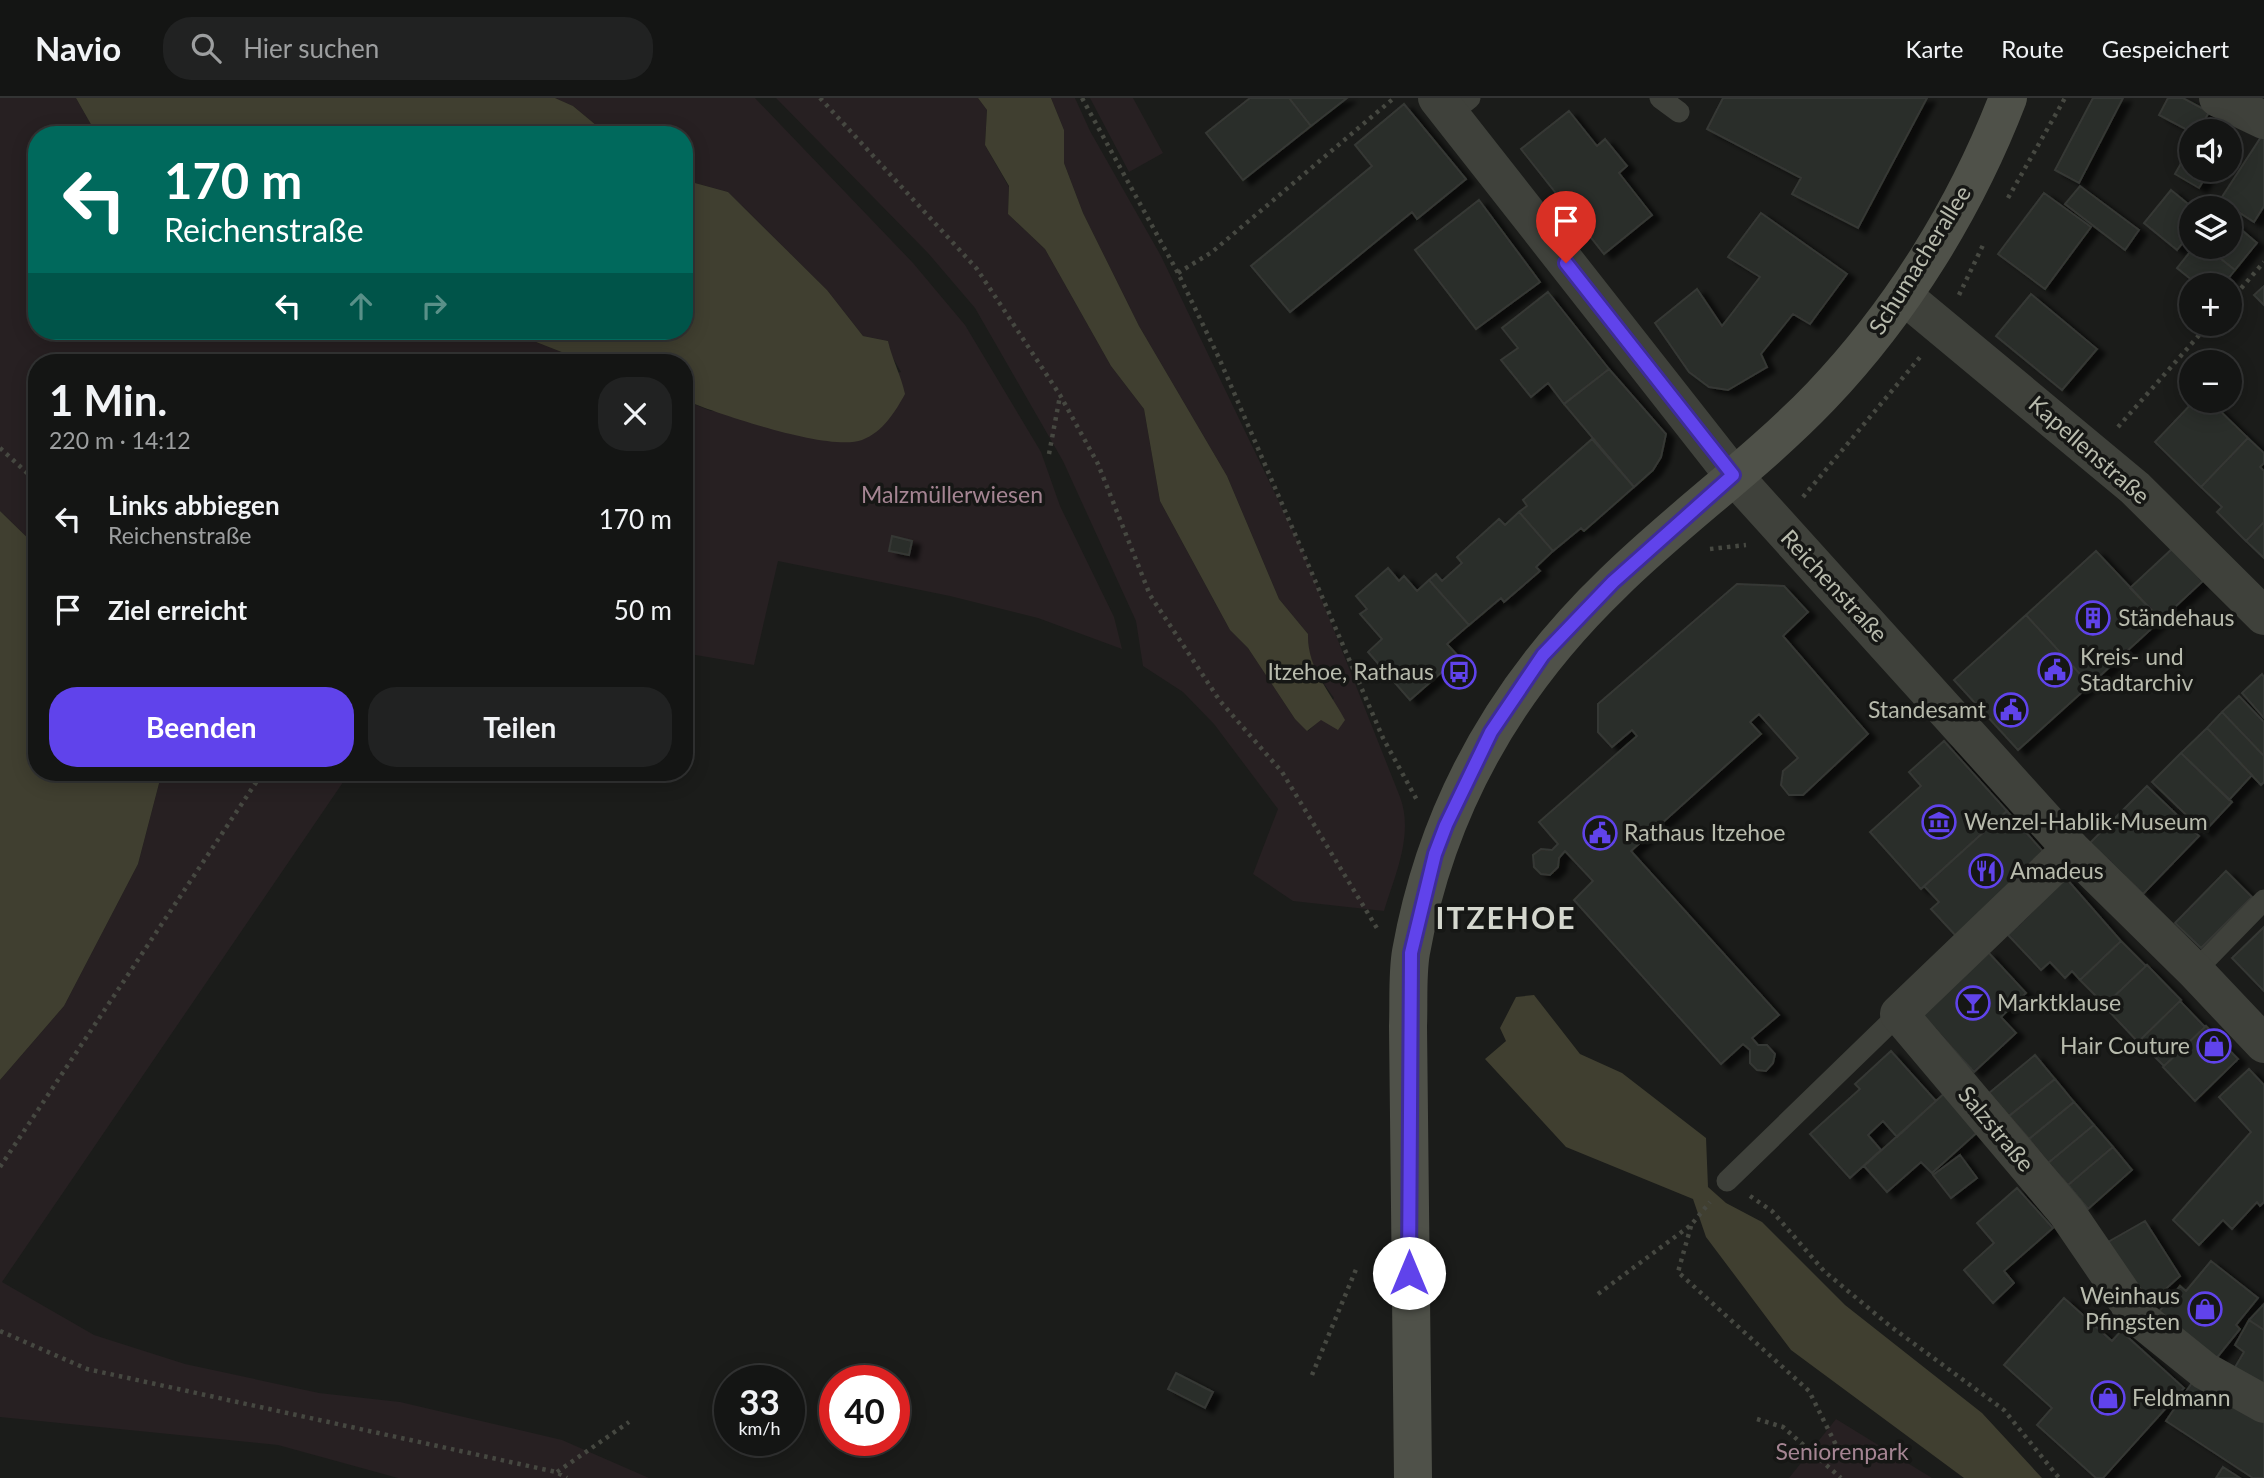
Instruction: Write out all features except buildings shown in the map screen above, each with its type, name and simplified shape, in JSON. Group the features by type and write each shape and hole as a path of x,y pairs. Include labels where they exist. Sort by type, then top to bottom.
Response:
{"street":[{"name":"Schumacherallee","path":"1413,1478 1408,1026 1411,953 1435,854 1446,825 1491,732 1543,655 1613,582 1822,395 1903,296 1990,147 2008,98"},
{"path":"2218,98 2264,120"},
{"name":"Reichenstraße","path":"1452,103 1733,475 2071,849 2195,971 2264,1044"},
{"name":"Kapellenstraße","path":"1903,296 2094,454 2175,525 2264,616"},
{"path":"1899,1014 2071,849"},
{"name":"Salzstraße","path":"1899,1014 2067,1213 2138,1317 2205,1371 2264,1404"}],"lane":[{"path":"1660,98 1679,112"},
{"path":"2195,971 2264,900"},
{"path":"1727,1181 1899,1014"}],"path":[{"path":"820,98 977,269 1060,395 1098,464 1150,596 1220,701 1282,772 1381,937"},
{"path":"1082,98 1178,273 1219,358 1383,738 1414,799 1446,825"},
{"path":"1178,273 1212,253 1394,98"},
{"path":"2005,203 2065,98"},
{"path":"1706,549 1749,545 1811,487 1924,352 1956,301 1986,239"},
{"path":"2242,287 2264,262"},
{"path":"2094,454 2198,336"},
{"path":"1049,454 1060,395"},
{"path":"0,448 28,474"},
{"path":"0,1167 257,781"},
{"path":"1727,1181 1772,1210 1833,1279 1890,1326 2004,1410 2059,1478"},
{"path":"1598,1294 1691,1225 1678,1272 1809,1391 1837,1447 1823,1461"},
{"path":"1312,1375 1357,1267"},
{"path":"0,1331 87,1369 556,1472 567,1478"},
{"path":"1757,1419 1783,1427 1840,1478"},
{"path":"556,1472 629,1422"}],"green space":[{"path":"0,98 76,98 92,126 28,126 28,340 531,340 567,354 28,354 28,538 0,511"},
{"name":"Malzmüllerwiesen","path":"555,98 755,98 913,263 965,325 1041,452 1060,506 1114,617 1122,649 1038,618 950,596 778,561 754,665 693,655 693,404 711,411 901,372 890,353 888,341 863,336 827,290 728,192 693,182 693,126 597,126 573,106"},
{"path":"776,98 978,98 987,110 985,145 1009,187 1008,214 1045,249 1111,366 1144,409 1160,501 1230,630 1248,648 1295,719 1308,731 1321,719 1334,698 1312,661 1308,634 1279,599 1227,476 1139,326 1083,213 1064,163 1064,130 1051,98 1075,98 1090,131 1161,256 1303,552 1400,797 1404,811 1404,840 1384,911 1293,901 1253,874 1278,809 1214,724 1183,692 1143,666 1136,621 1063,461 975,308 928,253"},
{"path":"1090,98 1133,98 1163,153 1129,172"},
{"path":"160,781 344,781 2,1282 94,1335 185,1364 319,1393 400,1402 562,1440 649,1478 398,1478 278,1445 0,1417 0,1080 64,1006 138,864"},
{"name":"Seniorenpark","path":"1836,1419 1932,1478 1789,1478"}],"shaded area":[{"path":"76,98 555,98 573,106 597,126 92,126"},
{"path":"978,98 1051,98 1064,130 1064,163 1083,213 1139,326 1227,476 1279,599 1308,634 1315,669 1345,720 1338,730 1321,720 1307,731 1295,719 1248,648 1230,630 1160,501 1144,409 1111,366 1045,249 1008,214 1009,186 985,145 987,110"},
{"path":"693,182 728,192 827,290 863,336 888,341 905,394 893,414 876,432 862,440 825,441 774,430 693,403 693,354 567,354 531,340 693,340"},
{"path":"0,511 28,538 28,781 160,781 138,864 64,1006 0,1080"},
{"path":"1534,995 1580,1054 1622,1073 1706,1138 1708,1187 1726,1203 1762,1222 1845,1305 1982,1413 2042,1478 1964,1478 1791,1350 1706,1237 1693,1199 1566,1147 1485,1059 1506,1041 1500,1028 1516,997"}],"place":[{"name":"Ständehaus","path":"2093,618"},
{"name":"Kreis- und Stadtarchiv","path":"2055,670"},
{"name":"Itzehoe, Rathaus","path":"1459,672"},
{"name":"Standesamt","path":"2011,710"},
{"name":"Wenzel-Hablik-Museum","path":"1939,822"},
{"name":"Rathaus Itzehoe","path":"1600,833"},
{"name":"Amadeus","path":"1986,871"},
{"name":"Marktklause","path":"1973,1003"},
{"name":"Hair Couture","path":"2214,1046"},
{"name":"Weinhaus Pfingsten","path":"2205,1309"},
{"name":"Feldmann","path":"2108,1398"}],"district":[{"name":"ITZEHOE","path":"1506,919"}],"route":[{"path":"1409,1273 1408,1026 1411,953 1435,854 1446,825 1491,732 1543,655 1613,582 1733,475 1566,263"}]}
